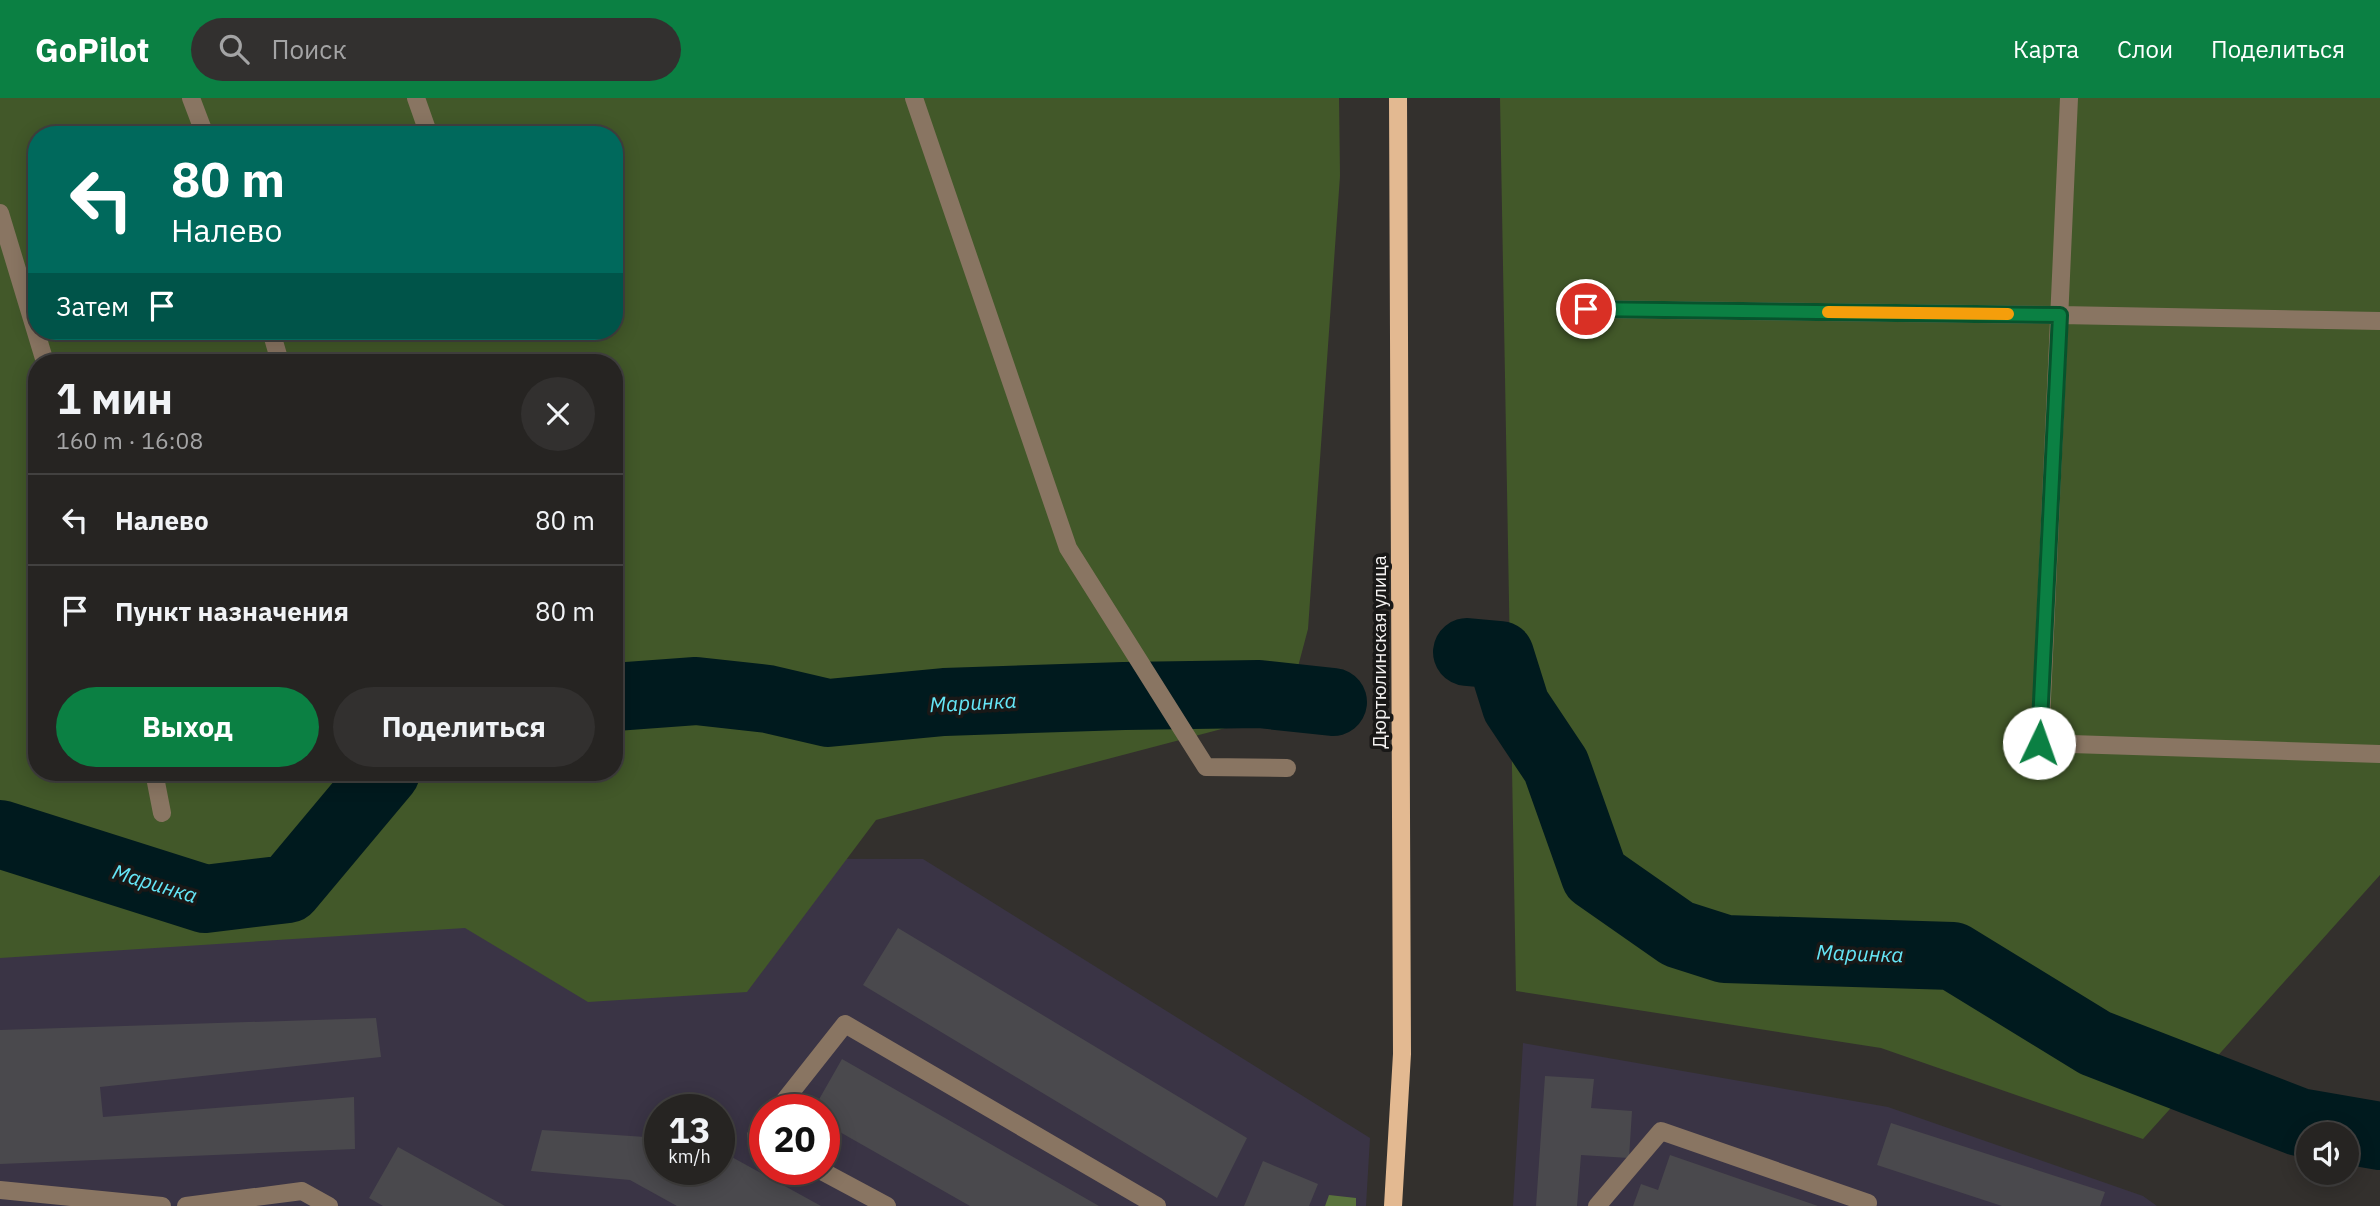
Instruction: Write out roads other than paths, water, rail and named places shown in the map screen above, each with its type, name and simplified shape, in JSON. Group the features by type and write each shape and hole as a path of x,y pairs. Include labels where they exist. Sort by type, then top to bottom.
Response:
{"main road":[{"name":"Дюртюлинская улица","path":"1393,1206 1402,1054 1398,98"}],"lane":[{"path":"191,98 202,126"},
{"path":"416,98 426,126"},
{"path":"914,98 1068,548 1206,766 1287,768"},
{"path":"2070,98 2039,743 2380,754"},
{"path":"0,213 28,306"},
{"path":"1586,309 2380,321"},
{"path":"156,781 162,813"},
{"path":"790,1094 845,1024 1157,1206"},
{"path":"1597,1206 1661,1131 1868,1203"},
{"path":"840,1181 887,1206"},
{"path":"0,1190 162,1206"},
{"path":"187,1206 302,1191 329,1206"}],"waterway":[{"name":"Маринка","path":"1467,652 1500,655 1516,706 1556,766 1595,876 1678,934 1725,949 1953,956 2095,1043 2299,1122 2380,1136"},
{"name":"Маринка","path":"623,696 696,691 768,699 828,713 944,702 1124,696 1259,694 1333,702"},
{"name":"Маринка","path":"0,834 205,899 288,889 378,781"}]}
